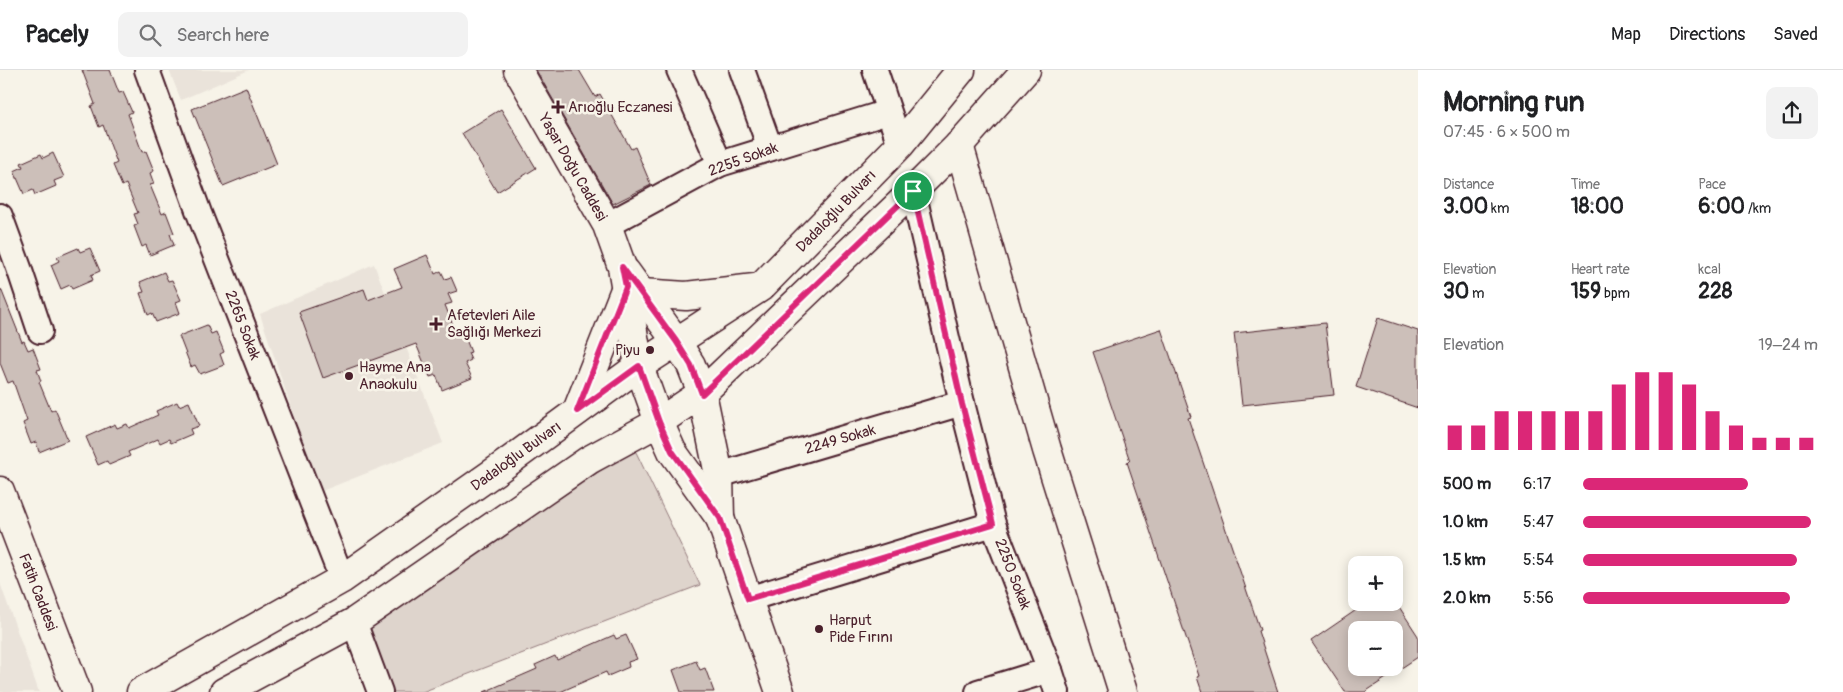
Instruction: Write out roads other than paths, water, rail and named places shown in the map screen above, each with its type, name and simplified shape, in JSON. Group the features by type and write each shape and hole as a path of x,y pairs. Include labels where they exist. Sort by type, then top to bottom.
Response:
{"street":[{"name":"2265 Sokak","path":"147,70 203,222 342,579"},
{"name":"Yaşar Doğu Caddesi","path":"518,70 607,225 630,282"},
{"path":"679,70 720,164"},
{"path":"742,70 770,148"},
{"path":"876,70 900,145"},
{"path":"224,692 354,622 588,460 659,422 702,394 959,145 1026,70"},
{"name":"Dadaloğlu Bulvarı","path":"141,692 342,579 489,476 639,366 761,287 900,145 949,76"},
{"name":"2255 Sokak","path":"607,225 720,164 888,112"},
{"path":"959,145 1046,450 1123,692"},
{"name":"2250 Sokak","path":"913,191 962,404 993,524 1053,681"},
{"path":"0,216 10,272 40,331"},
{"path":"630,282 686,296 761,287"},
{"path":"630,282 676,341 691,365 702,394 719,475 720,518"},
{"path":"630,282 639,366 659,422 672,451 720,518 780,692"},
{"path":"577,411 630,282"},
{"name":"2249 Sokak","path":"719,475 962,404"},
{"name":"Fatih Caddesi","path":"0,491 76,692"},
{"path":"748,599 993,524"},
{"path":"354,622 380,692"},
{"path":"978,692 1053,681"}],"place":[{"name":"Arıoğlu Eczanesi","path":"558,107"},
{"name":"Afetevleri Aile Sağlığı Merkezi","path":"436,324"},
{"name":"Piyu","path":"650,350"},
{"name":"Hayme Ana Anaokulu","path":"349,376"},
{"name":"Harput Pide Fırını","path":"819,629"}]}
